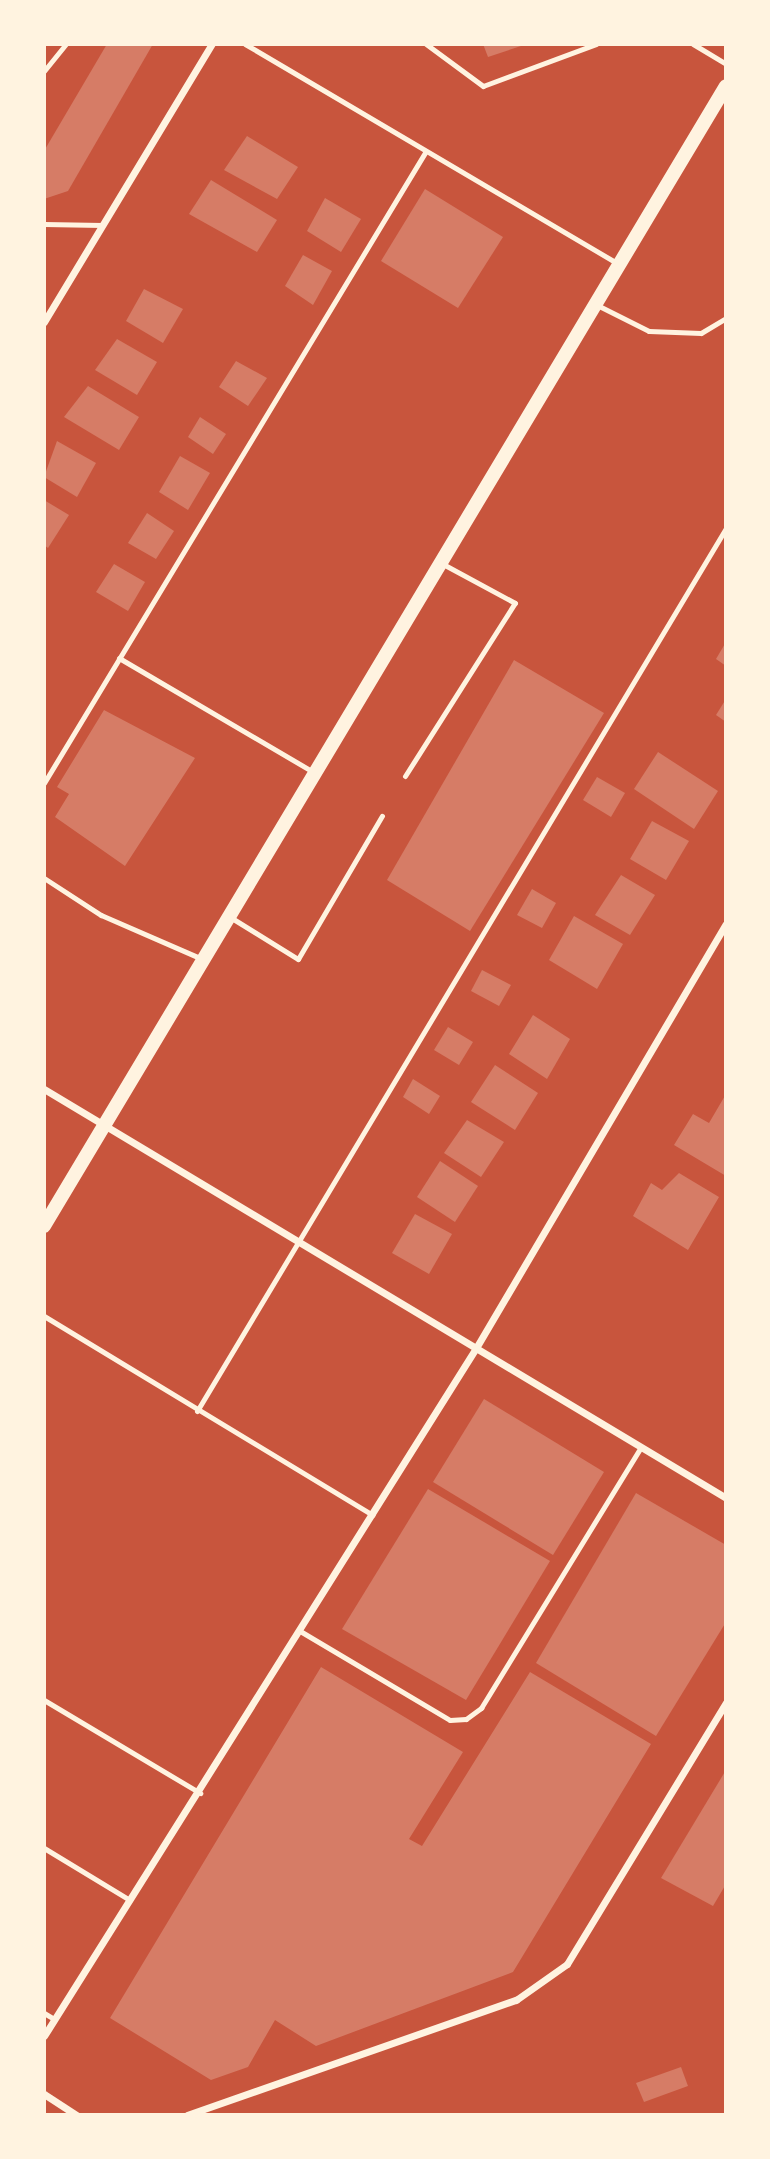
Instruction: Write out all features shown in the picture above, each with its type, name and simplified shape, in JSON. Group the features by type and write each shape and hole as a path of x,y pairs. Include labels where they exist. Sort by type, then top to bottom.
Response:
{"main road":[{"path":"44,1226 725,89"}],"street":[{"path":"44,322 212,44"},
{"path":"44,2036 200,1793 476,1348 726,924"},
{"path":"44,1089 726,1498"},
{"path":"187,2115 531,1991 567,1964 726,1702"},
{"path":"44,2094 75,2115"}],"lane":[{"path":"44,71 66,44"},
{"path":"245,44 619,264"},
{"path":"426,44 482,86 596,44"},
{"path":"693,44 726,64"},
{"path":"44,783 426,150"},
{"path":"44,224 103,225"},
{"path":"595,304 649,331 701,333 726,318"},
{"path":"197,1411 726,528"},
{"path":"405,776 515,603 441,563"},
{"path":"119,659 316,774"},
{"path":"230,917 298,959 382,816"},
{"path":"44,878 101,915 205,960"},
{"path":"44,1316 372,1515"},
{"path":"300,1631 450,1720 466,1718 481,1709 641,1447"},
{"path":"44,1700 200,1793"},
{"path":"44,1848 130,1900"},
{"path":"44,2013 54,2019"}],"building":[{"path":"107,44 153,44 68,191 44,199 44,151"},
{"path":"483,44 527,44 488,57"},
{"path":"247,136 298,167 277,199 224,170"},
{"path":"211,180 277,220 257,252 189,214"},
{"path":"425,189 503,237 458,308 381,261"},
{"path":"325,198 361,219 341,252 307,231"},
{"path":"303,255 332,271 313,305 285,286"},
{"path":"144,289 183,309 163,343 126,321"},
{"path":"117,339 157,362 137,395 95,370"},
{"path":"236,361 267,378 248,406 219,387"},
{"path":"88,386 139,417 119,450 64,417"},
{"path":"200,417 226,434 213,454 188,437"},
{"path":"57,441 96,463 77,497 44,477"},
{"path":"180,456 210,473 188,510 159,492"},
{"path":"44,500 69,515 48,548 44,545"},
{"path":"147,513 174,531 156,559 128,543"},
{"path":"114,564 145,582 128,611 96,592"},
{"path":"726,642 726,666 716,659"},
{"path":"514,660 604,713 470,931 387,880"},
{"path":"726,699 726,722 716,715"},
{"path":"104,710 195,758 125,866 55,817 69,794 57,787"},
{"path":"658,752 718,791 694,829 634,789"},
{"path":"597,777 625,793 611,817 583,800"},
{"path":"652,821 689,841 666,880 630,859"},
{"path":"621,875 655,895 630,935 595,915"},
{"path":"532,889 556,903 542,928 517,915"},
{"path":"574,916 623,944 597,989 549,960"},
{"path":"482,970 511,985 499,1006 471,991"},
{"path":"533,1015 570,1039 547,1079 509,1054"},
{"path":"448,1027 473,1042 459,1065 434,1050"},
{"path":"495,1065 538,1093 515,1130 471,1102"},
{"path":"413,1079 440,1096 429,1114 403,1097"},
{"path":"726,1094 726,1176 674,1145 693,1114 709,1123"},
{"path":"467,1120 504,1142 481,1177 444,1153"},
{"path":"440,1161 478,1186 455,1222 417,1197"},
{"path":"679,1173 719,1197 688,1250 633,1216 651,1183 662,1190"},
{"path":"415,1214 452,1234 429,1274 392,1253"},
{"path":"484,1399 604,1472 553,1555 433,1482"},
{"path":"428,1489 550,1561 466,1700 342,1629"},
{"path":"636,1493 726,1545 726,1622 656,1736 536,1663"},
{"path":"321,1667 463,1752 409,1839 422,1846 530,1672 651,1744 513,1972 316,2046 275,2020 248,2067 211,2080 110,2018"},
{"path":"726,1770 726,1884 713,1906 661,1878"},
{"path":"681,2067 688,2086 644,2102 636,2083"}]}
